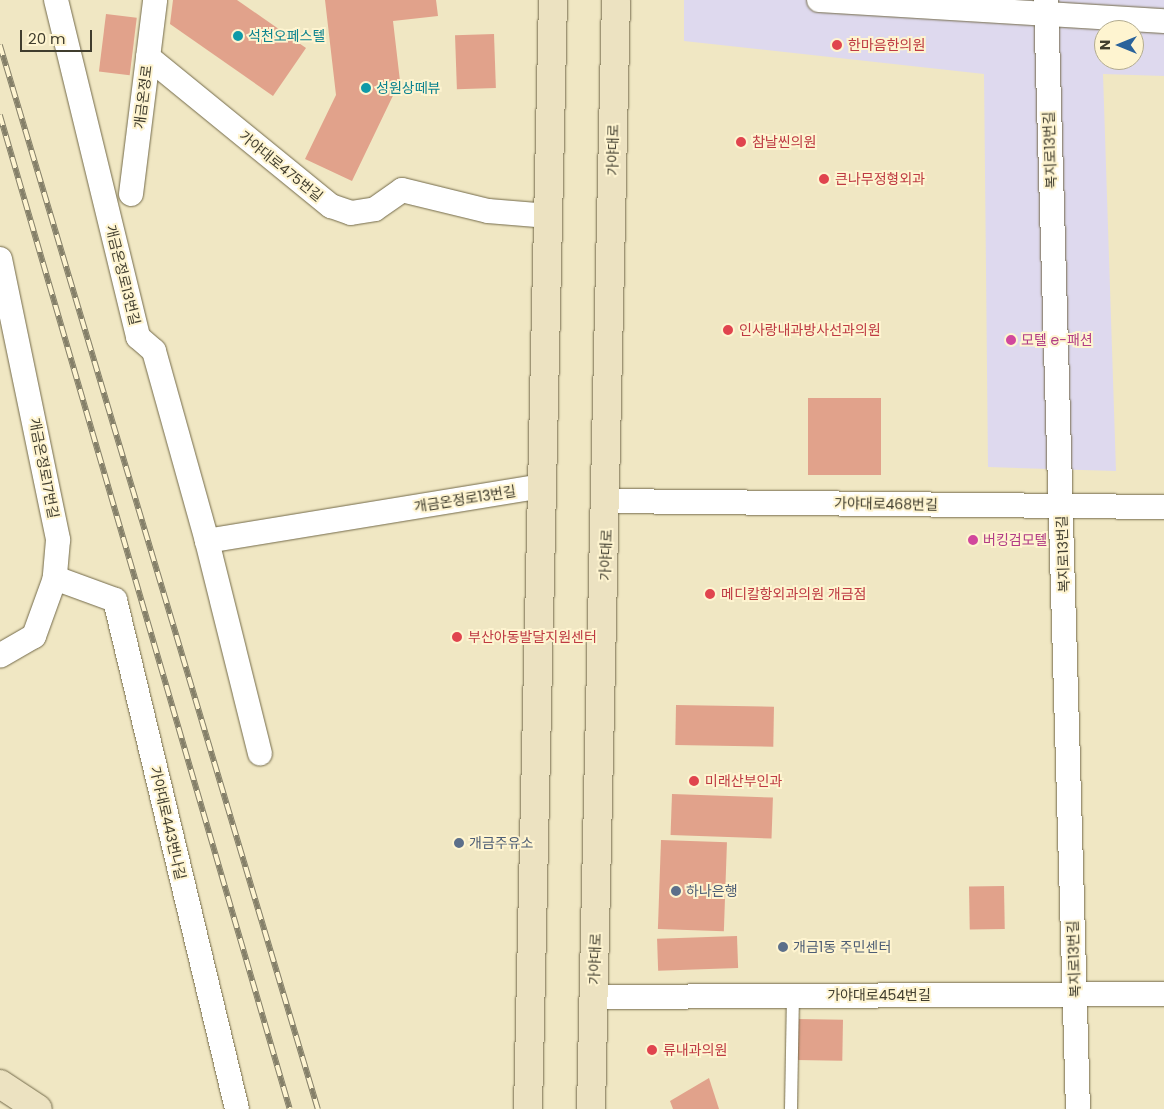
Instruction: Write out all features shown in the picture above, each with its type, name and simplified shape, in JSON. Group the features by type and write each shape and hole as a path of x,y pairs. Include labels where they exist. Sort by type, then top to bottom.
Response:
{"main road":[{"path":"528,1109 544,486 553,0"},
{"name":"가야대로","path":"591,1109 607,501 616,0"},
{"path":"0,1084 38,1109"}],"street":[{"name":"개금온정로13번길","path":"56,0 138,337 154,351 207,541 260,753"},
{"name":"개금온정로","path":"131,194 155,0"},
{"path":"819,0 1046,7 1164,21"},
{"name":"복지로13번길","path":"1046,7 1078,1109"},
{"name":"가야대로475번길","path":"148,57 331,206 351,213 375,209 402,190 488,211 549,216"},
{"name":"개금온정로17번길","path":"0,259 58,540 55,578 34,636 0,656"},
{"name":"개금온정로13번길","path":"207,541 544,486"},
{"name":"가야대로468번길","path":"607,501 1164,507"},
{"name":"가야대로443번나길","path":"55,578 115,600 237,1109"},
{"name":"가야대로454번길","path":"594,997 1164,994"}],"lane":[{"path":"791,1109 793,996"}],"shaded area":[{"path":"684,0 1164,0 1164,76 1103,74 1116,471 988,467 984,74 684,41"}],"building":[{"name":"석천오페스텔","path":"173,0 237,0 306,48 273,96 170,24"},
{"name":"성원상떼뷰","path":"325,0 436,0 438,16 393,21 400,81 352,181 305,159 336,95"},
{"path":"106,14 137,18 130,75 99,72"},
{"path":"494,34 496,88 457,89 455,35"},
{"path":"808,398 881,398 881,475 808,475"},
{"path":"676,705 774,707 773,747 675,745"},
{"path":"672,794 773,798 772,838 671,835"},
{"path":"661,840 727,842 724,931 658,929"},
{"path":"1004,886 1005,929 970,930 969,887"},
{"path":"737,936 738,968 658,971 657,939"},
{"path":"797,1019 843,1020 842,1061 796,1060"},
{"path":"709,1078 719,1109 673,1109 670,1101"}],"railway":[{"path":"0,45 318,1109"},
{"path":"0,115 290,1109"}],"place":[{"name":"석천오페스텔","path":"238,36"},
{"name":"한마음한의원","path":"837,45"},
{"name":"성원상떼뷰","path":"366,88"},
{"name":"참날씬의원","path":"741,142"},
{"name":"큰나무정형외과","path":"824,179"},
{"name":"인사랑내과방사선과의원","path":"728,330"},
{"name":"모텔 e-패션","path":"1011,340"},
{"name":"버킹검모텔","path":"973,540"},
{"name":"메디칼항외과의원 개금점","path":"710,594"},
{"name":"부산아동발달지원센터","path":"457,637"},
{"name":"미래산부인과","path":"694,781"},
{"name":"개금주유소","path":"459,843"},
{"name":"하나은행","path":"676,891"},
{"name":"개금1동 주민센터","path":"783,947"},
{"name":"류내과의원","path":"652,1050"}]}
